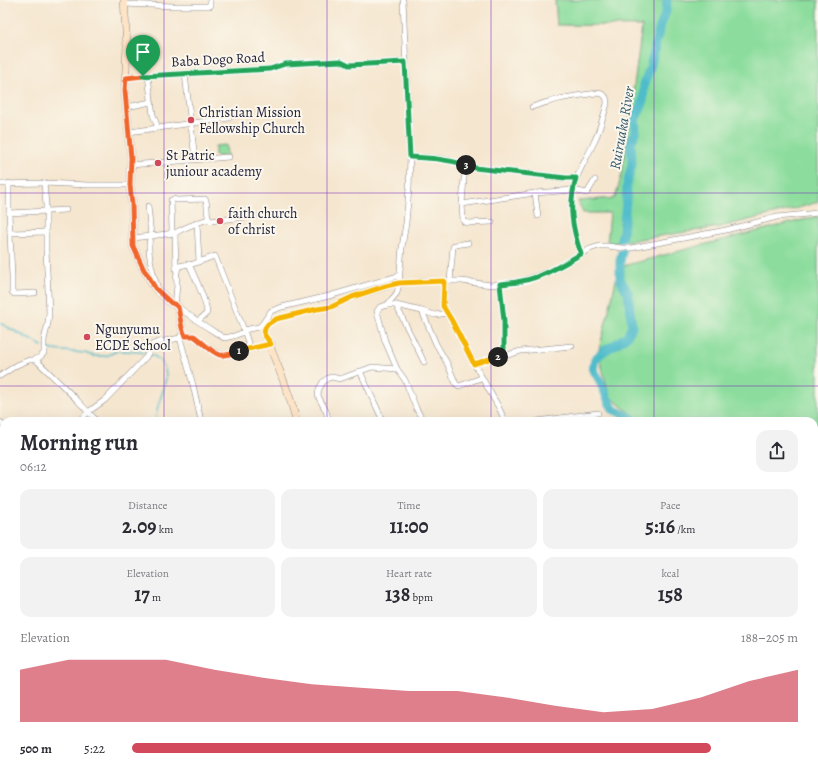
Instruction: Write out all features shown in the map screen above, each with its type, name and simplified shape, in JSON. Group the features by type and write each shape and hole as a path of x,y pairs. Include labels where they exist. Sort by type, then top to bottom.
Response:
{"street":[{"path":"210,0 210,6 173,6 124,2 127,46 125,91 131,158 130,185 133,246 144,270 155,288 171,303 224,338 259,327 263,324 271,312 282,307 329,296 398,276"},
{"path":"387,305 397,293 409,198 410,157 402,0"},
{"name":"Baba Dogo Road","path":"126,78 270,69 285,64 341,61 349,65 405,62"},
{"path":"185,74 195,159"},
{"path":"148,76 153,115 158,128"},
{"path":"532,107 551,100 574,96 600,93 606,98 607,104 595,141 576,178 573,190 571,210 581,254"},
{"path":"127,107 151,102"},
{"path":"129,132 229,118"},
{"path":"130,165 230,157"},
{"path":"410,157 436,158 475,168 576,178"},
{"path":"465,165 462,204 463,220 464,222 468,223 492,222"},
{"path":"462,204 535,193 573,190 587,193 595,180"},
{"path":"9,183 8,213 12,293 35,293"},
{"path":"0,184 44,183 130,185"},
{"path":"0,376 17,365 36,359 44,353 44,340 49,317 44,183"},
{"path":"535,193 538,216"},
{"path":"208,219 207,201 205,199 170,200 176,279 176,303 185,336 194,336 212,351 220,355 226,355 271,344"},
{"path":"148,206 151,236 149,240 151,265 159,292"},
{"path":"8,213 66,210"},
{"path":"295,417 270,346 271,344 264,334 265,328 272,321 317,309 331,307 352,297 399,283 462,281 491,285 522,281 553,270 590,249 599,246 631,248 726,230 778,218 818,213"},
{"path":"133,238 172,234 208,219 210,221 214,221 255,216"},
{"path":"198,223 199,261"},
{"path":"10,233 46,232"},
{"path":"468,243 454,245 452,247 443,306 503,417"},
{"path":"176,279 179,266 190,265 215,256 250,349"},
{"path":"189,264 203,298 207,313 198,321"},
{"path":"500,284 504,321 504,356"},
{"path":"421,417 405,380 398,370 385,341 377,311 380,307 396,305 435,315 447,313"},
{"path":"396,305 424,362"},
{"path":"422,311 436,344 447,363 456,384 459,386 481,378"},
{"path":"182,328 180,338 200,417"},
{"path":"84,417 105,400 146,357 153,344 180,338"},
{"path":"474,364 521,351 572,346"},
{"path":"36,359 93,417"},
{"path":"327,417 326,411 318,395 319,389 323,382 328,378 332,377 340,379 372,367 398,370"},
{"path":"360,372 381,417"},
{"path":"568,417 598,413"}],"green space":[{"path":"555,0 818,0 818,202 720,227 607,244 610,213 583,213 578,201 615,198 622,174 642,26 557,25"},
{"path":"226,145 227,156 215,156 215,146"},
{"path":"818,216 818,417 635,417 610,397 598,353 619,267"}],"waterway":[{"name":"Ruiruaka River","path":"621,239 627,184 632,164 631,142 636,132 635,120 643,103 644,84 650,68 659,30 666,11 667,0"},
{"name":"Ruiruaka River","path":"622,252 620,261 620,279 628,293 632,327 627,336 604,351 595,359 593,369 614,410 630,417"},
{"path":"0,323 42,346"},
{"path":"46,347 53,350 85,353 93,356 106,356 117,351 146,353"},
{"path":"149,354 155,356 162,363 166,377 156,417"}],"place":[{"name":"Christian Mission Fellowship Church","path":"191,120"},
{"name":"St Patric juniour academy","path":"158,163"},
{"name":"faith church of christ","path":"220,221"},
{"name":"Ngunyumu ECDE School","path":"87,337"}],"route":[{"path":"341,61 349,65 405,62 410,157 436,158 475,168 576,178 571,210 581,254 553,270 536,277 522,281 500,284 504,321 504,356 474,364 443,306 444,281 399,283 352,297 331,307 276,319 265,328 264,334 271,344 226,355 220,355 212,351 194,336 185,336 178,307 171,303 155,288 144,270 133,246 130,185 131,158 125,91 126,78 143,76 270,69 285,64 321,62 341,61"}]}
